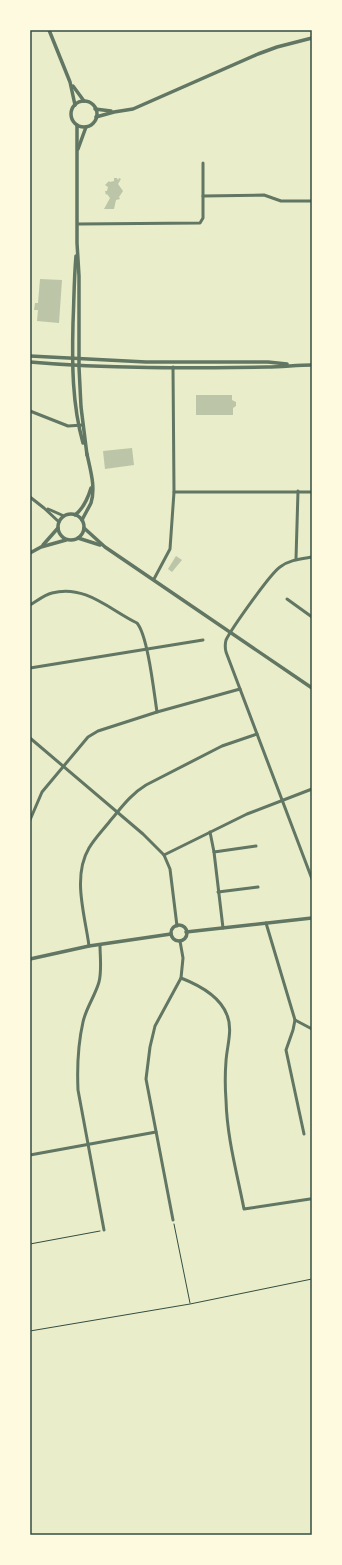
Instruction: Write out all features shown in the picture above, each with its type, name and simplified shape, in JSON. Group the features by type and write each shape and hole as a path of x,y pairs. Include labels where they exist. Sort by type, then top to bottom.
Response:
{"street":[{"path":"49,30 70,82 75,104"},
{"path":"96,117 132,109 277,47 312,38"},
{"path":"70,82 84,101"},
{"path":"78,142 86,127 93,123 96,117 95,109 91,103 84,101 75,104 71,110 71,115 72,120 77,125 86,127"},
{"path":"95,109 114,112"},
{"path":"77,125 78,224 74,276 72,366 92,485 91,502 82,520"},
{"path":"78,224 200,223 203,218 203,163"},
{"path":"203,196 264,195 281,201 312,201"},
{"path":"77,243 79,276 79,366 81,425"},
{"path":"30,356 79,360 146,362 268,362 296,365"},
{"path":"30,362 72,366 268,367 312,365"},
{"path":"154,579 170,549 174,492 173,367"},
{"path":"30,411 68,426 81,425"},
{"path":"44,508 64,516 75,515 86,501 92,485"},
{"path":"296,559 298,491"},
{"path":"174,492 312,492"},
{"path":"30,497 59,522"},
{"path":"75,515 82,520 84,528 105,547 312,688"},
{"path":"41,547 58,528 59,522 64,516"},
{"path":"58,528 61,535 67,539"},
{"path":"78,538 84,528"},
{"path":"30,554 41,547 67,539 71,540 78,538 105,547"},
{"path":"312,557 296,559 286,563 273,573 231,632 227,639 225,648 312,879"},
{"path":"30,605 51,593 72,591 82,593 93,598 137,623 140,627 146,649 157,712"},
{"path":"287,599 312,617"},
{"path":"30,668 203,640"},
{"path":"30,820 42,792 88,737 98,731 157,712 240,690"},
{"path":"89,946 80,884 81,870 90,847 117,812 136,791 146,785 222,746 257,734"},
{"path":"30,738 117,812 164,855 170,869 178,926"},
{"path":"164,855 246,814 312,789"},
{"path":"210,832 214,852 223,928"},
{"path":"214,852 256,846"},
{"path":"218,892 258,887"},
{"path":"186,932 312,918"},
{"path":"266,923 295,1020 294,1030 286,1050 304,1134"},
{"path":"178,926 184,928 186,932"},
{"path":"171,934 173,929 178,926"},
{"path":"180,941 184,938 186,932"},
{"path":"30,959 89,946 171,934"},
{"path":"171,934 174,939 180,941"},
{"path":"173,1220 146,1079 150,1047 155,1026 181,978 183,958 180,941"},
{"path":"100,945 101,970 99,983 83,1021 78,1056 78,1090 104,1230"},
{"path":"181,978 217,999 224,1007 228,1017 229,1030 226,1061 227,1120 230,1143 244,1209 310,1198"},
{"path":"295,1020 312,1029"},
{"path":"30,1155 156,1132"}],"path":[{"path":"173,1220 190,1304"},
{"path":"30,1244 104,1230"},
{"path":"30,1331 190,1304 312,1279"}],"building":[{"path":"114,178 117,178 118,180 119,178 121,179 118,184 123,191 119,197 120,199 116,200 114,209 104,209 110,198 107,194 106,195 105,191 107,191 108,187 105,185 109,181 114,181"},
{"path":"40,279 62,280 59,323 37,321 38,310 34,310 35,303 38,303"},
{"path":"196,395 232,395 232,400 236,402 236,406 233,408 233,415 196,415"},
{"path":"132,448 134,465 105,469 103,451"},
{"path":"176,556 182,560 172,572 168,569"}]}
